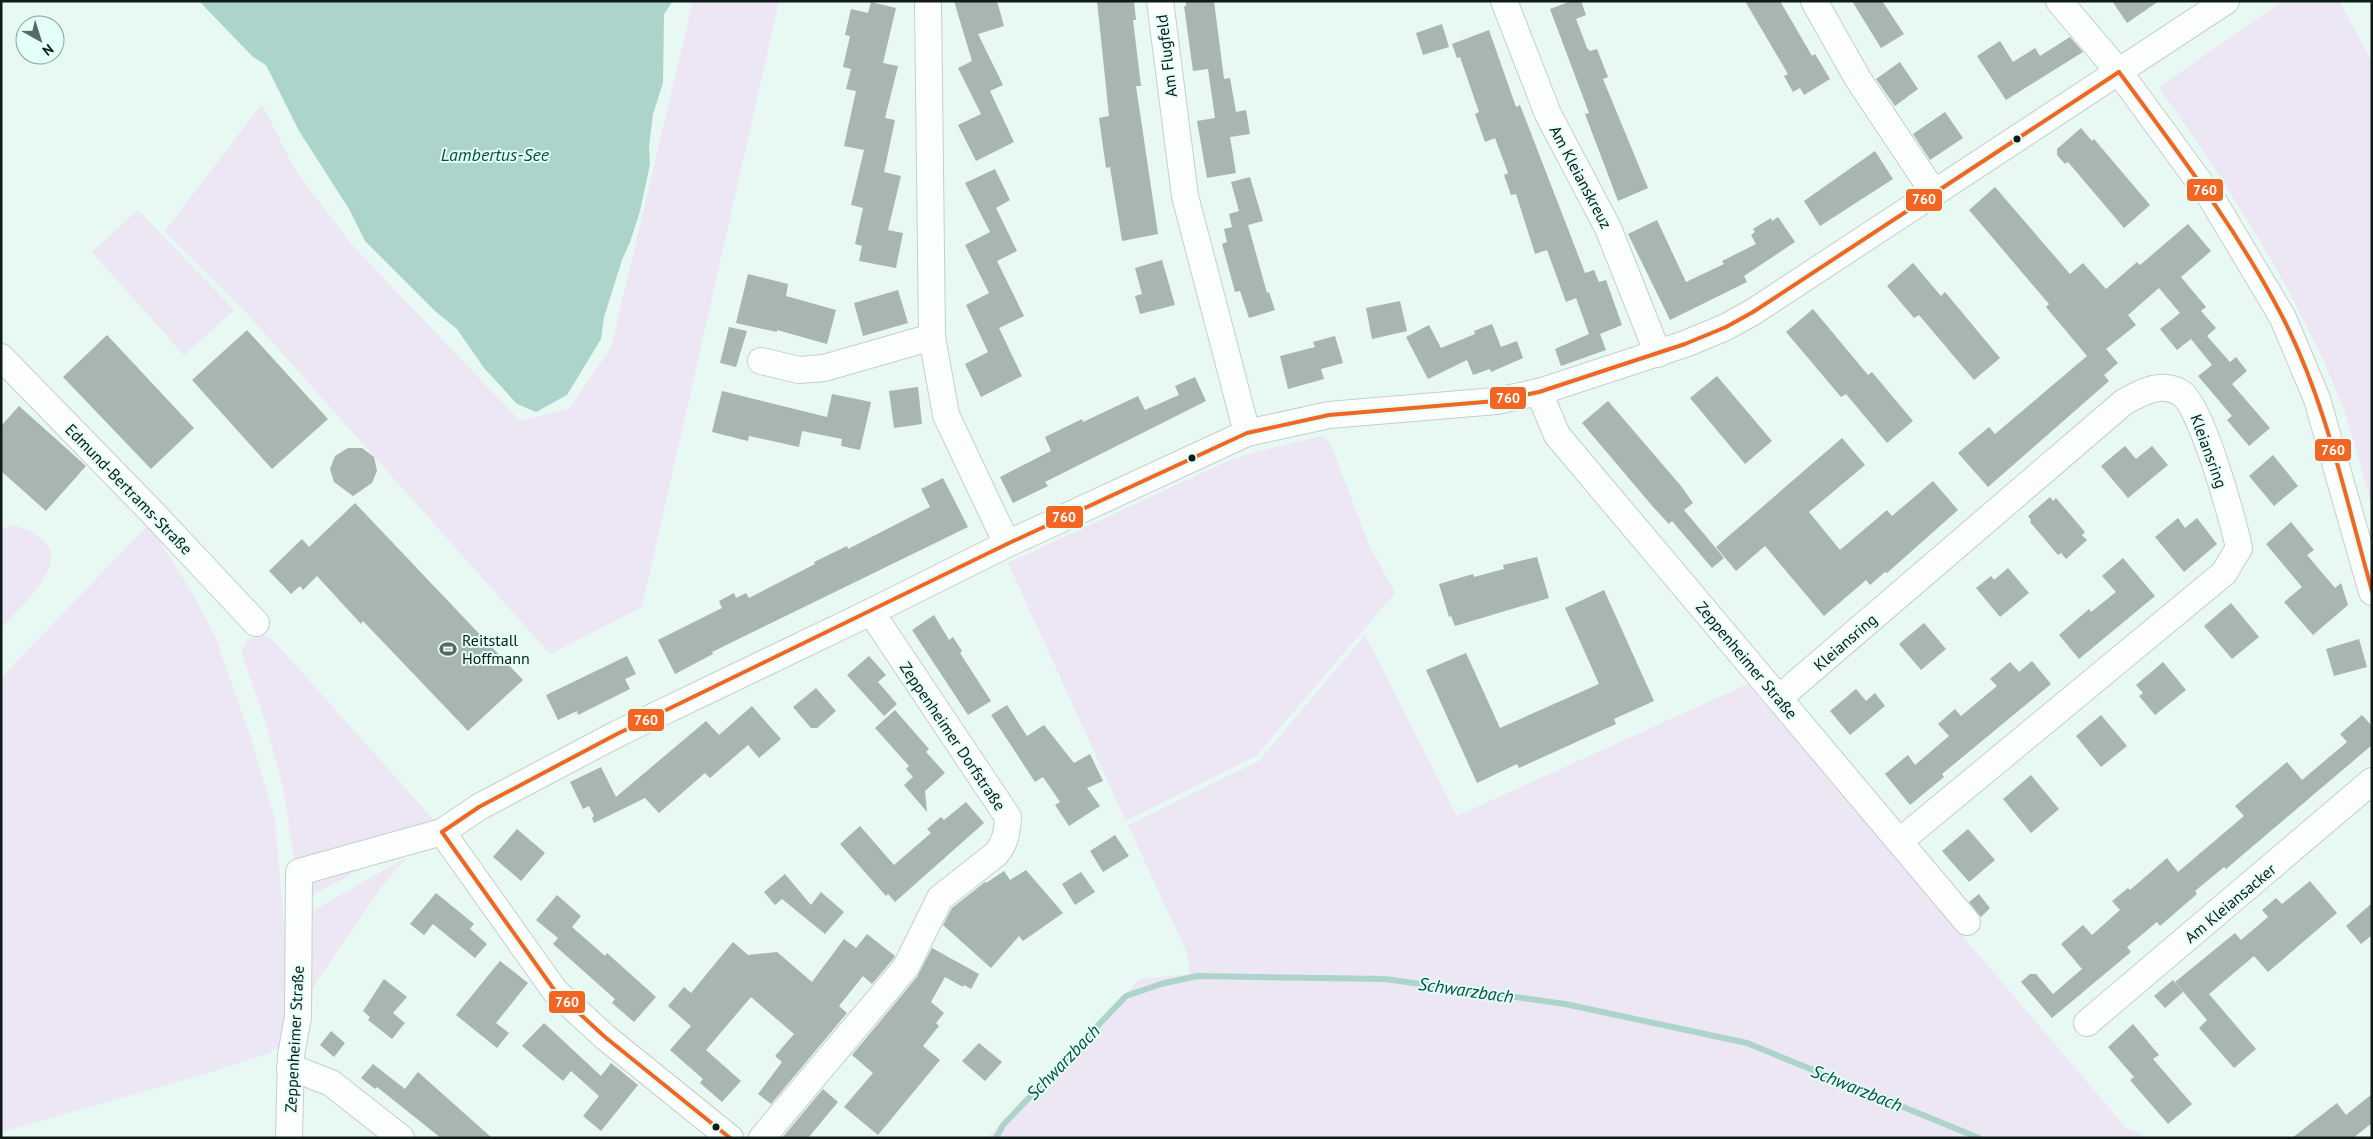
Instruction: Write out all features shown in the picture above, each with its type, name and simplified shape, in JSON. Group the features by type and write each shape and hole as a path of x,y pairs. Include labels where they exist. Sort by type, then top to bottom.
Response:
{"street":[{"path":"928,1 932,337 946,415 1007,544"},
{"name":"Am Flugfeld","path":"1160,1 1185,196 1247,433"},
{"name":"Am Kleianskreuz","path":"1504,1 1548,114 1608,228 1658,354"},
{"path":"1814,1 1858,79 1934,192"},
{"path":"2060,1 2119,72 2212,199 2283,318 2317,399 2372,592"},
{"name":"Zeppenheimer Straße","path":"289,1138 290,1067 298,1017 299,872 442,832 479,807 617,734 871,612 1007,544 1247,433 1329,415 1496,400 1539,392 1658,354 1726,327 1753,312 2226,1"},
{"path":"761,361 799,370 824,368 932,337"},
{"name":"Edmund-Bertrams-Straße","path":"1,356 256,623"},
{"name":"Kleiansring","path":"1779,698 2124,402 2147,389 2167,388 2182,393 2195,410 2233,517 2239,548 2224,572 1900,842"},
{"name":"Zeppenheimer Straße","path":"1539,392 1557,435 1967,922"},
{"name":"Zeppenheimer Dorfstraße","path":"762,1138 906,967 940,898 996,854 1002,847 1007,832 1008,817 871,612"},
{"name":"Am Kleiansacker","path":"2087,1023 2372,781"},
{"path":"442,832 555,991 605,1037 730,1138"},
{"path":"290,1067 331,1083 401,1138"}],"shaded area":[{"path":"693,1 779,1 642,607 550,654 242,308 165,231 262,104 295,170 352,245 520,421 569,409 611,348"},
{"path":"2283,1 2339,1 2372,62 2372,506 2344,410 2321,356 2301,316 2258,237 2159,87"},
{"path":"138,210 234,310 184,355 92,252"},
{"path":"1321,436 1330,443 1369,545 1395,593 1256,756 1126,821 1008,563 1224,463 1252,453"},
{"path":"149,524 194,596 214,634 252,741 275,820 290,992 280,1045 270,1053 204,1074 1,1132 1,678"},
{"path":"13,525 36,535 48,546 51,559 47,572 38,587 1,629 1,529"},
{"path":"259,633 273,640 439,826 301,902 283,788 266,723 241,652 247,640"},
{"path":"1365,635 1457,816 1748,684 2126,1128 2139,1133 2144,1138 987,1138 1140,979 1190,974 1187,953 1128,825 1259,761"},
{"path":"407,857 382,886 304,1000 299,919"}],"water":[{"name":"Lambertus-See","path":"199,1 673,1 664,14 663,83 653,114 649,146 650,164 640,211 604,317 601,339 567,395 536,412 517,404 484,368 457,329 435,311 365,241 349,209 299,131 266,65 253,57"}],"building":[{"path":"954,1 997,1 1004,26 978,34 1003,85 990,91 1014,142 976,161 958,125 981,114 958,68 972,61"},
{"path":"1097,1 1134,1 1136,20 1133,20 1141,86 1136,86 1158,234 1122,241 1110,167 1106,168 1099,118 1109,116"},
{"path":"1186,1 1214,1 1224,79 1230,78 1236,112 1246,110 1250,134 1230,137 1236,173 1207,178 1197,121 1215,118 1208,69 1193,71 1184,6 1186,6"},
{"path":"1571,1 1581,1 1586,15 1576,19 1587,48 1590,51 1597,49 1608,77 1603,79 1648,188 1618,201 1585,114 1589,113 1550,9"},
{"path":"1745,1 1780,1 1812,56 1815,54 1830,79 1804,95 1800,88 1793,92 1784,76 1788,74"},
{"path":"1852,1 1882,1 1904,34 1881,48"},
{"path":"2112,1 2159,1 2127,23"},
{"path":"871,2 896,8 883,63 898,66 885,118 895,120 884,172 901,176 888,230 903,233 896,268 859,261 862,246 855,244 863,208 851,205 864,150 844,146 856,91 846,89 851,69 843,67 850,36 845,35 851,9 868,13"},
{"path":"1442,24 1449,47 1423,55 1416,33"},
{"path":"1489,30 1516,107 1520,105 1585,273 1594,270 1599,282 1606,280 1622,325 1600,334 1606,350 1561,366 1555,349 1589,334 1576,298 1566,302 1547,250 1535,254 1516,194 1511,195 1504,175 1508,173 1495,138 1485,142 1475,114 1479,112 1460,57 1457,58 1452,44"},
{"path":"2070,37 2083,52 2006,100 1977,56 2000,41 2013,62 2035,48 2040,56"},
{"path":"1900,62 1918,89 1895,106 1876,79"},
{"path":"1945,112 1963,138 1930,160 1913,134"},
{"path":"2081,128 2092,141 2094,139 2150,205 2124,228 2068,162 2065,164 2057,155 2057,149"},
{"path":"1875,151 1893,179 1820,226 1804,201"},
{"path":"995,169 1010,200 996,208 1017,251 997,261 1024,316 999,328 1022,376 981,397 965,364 988,352 966,305 989,293 965,245 990,232 965,183"},
{"path":"1250,177 1263,221 1248,225 1267,293 1269,292 1275,310 1249,318 1240,291 1235,292 1222,244 1227,242 1224,229 1232,227 1229,214 1239,211 1231,182"},
{"path":"1995,187 2070,274 2083,263 2106,289 2137,262 2140,265 2188,224 2211,251 2181,277 2206,307 2201,311 2216,328 2207,336 2230,362 2236,357 2247,371 2232,384 2270,428 2249,446 2227,420 2232,416 2198,376 2212,365 2191,339 2177,350 2160,329 2180,313 2159,288 2128,315 2136,325 2106,349 2118,363 2104,375 2109,381 1988,487 1958,453 1989,427 1995,434 2087,356 2046,307 2049,304 1969,210"},
{"path":"1778,217 1795,242 1744,276 1747,282 1670,320 1628,234 1657,220 1686,282 1724,264 1722,261 1756,244 1751,235 1755,232 1753,229 1771,218 1772,221"},
{"path":"1162,260 1175,305 1140,314 1135,296 1142,294 1135,268"},
{"path":"1913,263 1941,296 1945,292 2000,358 1974,380 1919,315 1914,318 1887,286"},
{"path":"748,274 788,284 786,296 836,310 827,344 777,330 777,332 736,323"},
{"path":"898,290 908,323 863,336 854,303"},
{"path":"1400,301 1407,331 1372,339 1366,308"},
{"path":"1813,309 1868,375 1872,372 1913,421 1887,443 1846,394 1841,397 1786,332"},
{"path":"1492,324 1501,347 1517,341 1523,358 1491,372 1490,369 1473,375 1467,360 1428,379 1406,337 1429,325 1441,348 1475,334 1474,331"},
{"path":"729,327 747,331 736,367 720,363"},
{"path":"247,330 328,419 272,469 192,380"},
{"path":"107,335 194,428 151,469 63,377"},
{"path":"1335,336 1343,363 1321,369 1324,379 1288,389 1280,356 1315,347 1313,342"},
{"path":"1717,376 1772,441 1745,464 1690,398"},
{"path":"1195,377 1206,401 1045,482 1048,486 1013,503 1000,477 1051,451 1045,437 1082,419 1083,422 1138,396 1145,410 1179,395 1175,386"},
{"path":"918,387 922,424 894,428 889,391"},
{"path":"722,391 827,417 832,394 871,402 860,450 841,446 842,439 802,431 799,447 749,436 748,441 712,432"},
{"path":"1608,401 1681,486 1693,503 1684,510 1724,558 1712,568 1672,521 1669,524 1654,508 1582,423"},
{"path":"19,406 86,466 46,511 1,471 1,426"},
{"path":"1842,438 1865,465 1809,512 1840,550 1887,510 1892,516 1933,481 1958,510 1887,573 1885,572 1870,585 1866,580 1824,616 1765,546 1736,571 1716,547"},
{"path":"2125,446 2136,459 2152,446 2168,465 2128,498 2101,466"},
{"path":"348,448 362,448 374,457 377,471 372,483 353,496 334,482 330,469 335,456"},
{"path":"2273,455 2298,486 2274,506 2249,476"},
{"path":"943,478 968,527 712,652 713,654 675,674 658,640 722,608 719,601 734,593 736,598 746,593 749,598 815,564 814,562 847,546 848,549 930,507 921,489"},
{"path":"2050,497 2053,501 2056,498 2085,532 2082,535 2087,540 2066,559 2061,553 2058,555 2030,522 2031,520 2028,516"},
{"path":"355,503 523,680 468,731 363,621 361,624 317,576 303,590 300,586 291,594 269,571 302,539 309,547"},
{"path":"2178,518 2185,528 2197,518 2217,544 2184,572 2155,537"},
{"path":"2291,522 2314,550 2307,555 2335,588 2341,583 2348,605 2313,635 2284,602 2302,587 2266,544"},
{"path":"1537,557 1549,598 1455,626 1451,616 1449,617 1439,584 1473,574 1474,577 1504,569 1503,565"},
{"path":"2123,558 2155,596 2079,659 2059,635 2089,609 2091,612 2116,592 2102,576"},
{"path":"2008,568 2029,593 2000,617 1976,588 1991,576 1994,580"},
{"path":"1604,590 1654,701 1614,719 1616,724 1519,768 1517,764 1477,783 1426,670 1466,653 1500,728 1599,684 1565,608"},
{"path":"2231,603 2259,637 2232,659 2204,626"},
{"path":"934,615 949,640 953,637 962,651 960,653 991,701 968,715 912,630"},
{"path":"1924,623 1946,649 1921,670 1899,644"},
{"path":"2359,639 2367,667 2334,676 2326,649"},
{"path":"627,656 636,674 625,679 630,689 578,715 577,711 558,720 546,695"},
{"path":"869,656 886,675 878,682 897,704 884,716 847,675"},
{"path":"2032,661 2051,684 1942,774 1944,777 1910,805 1885,774 1908,755 1915,765 1949,736 1938,724 1955,709 1961,716 1997,686 1990,679 2010,662 2019,672"},
{"path":"2163,662 2186,690 2155,715 2139,696 2143,693 2136,685"},
{"path":"816,688 836,711 817,728 811,728 793,707"},
{"path":"1856,689 1866,701 1875,693 1885,706 1850,735 1830,711"},
{"path":"1007,705 1027,736 1044,725 1074,763 1090,754 1103,781 1087,788 1100,806 1069,826 1055,805 1060,802 1043,777 1035,782 991,715"},
{"path":"752,706 781,739 759,758 748,745 710,778 705,773 659,813 645,798 594,823 592,818 594,816 589,806 583,809 570,782 601,767 616,797 706,721 719,735"},
{"path":"895,710 929,749 926,752 945,773 925,791 927,812 904,785 913,777 906,769 909,766 875,728"},
{"path":"2101,715 2127,746 2101,767 2076,736"},
{"path":"2362,715 2372,726 2372,745 2226,869 2224,867 2195,891 2197,894 2160,926 2157,922 2127,947 2131,952 2052,1018 2021,982 2030,974 2036,974 2053,994 2082,969 2061,944 2083,925 2092,935 2120,910 2112,901 2128,888 2130,890 2167,858 2178,872 2244,816 2235,806 2287,762 2302,780 2347,742 2340,734"},
{"path":"2031,775 2059,809 2031,833 2003,799"},
{"path":"966,802 984,823 895,902 888,894 886,896 840,844 860,826 894,865 931,833 927,829 941,817 944,820"},
{"path":"517,829 545,853 521,881 493,857"},
{"path":"1968,829 1995,860 1969,882 1942,851"},
{"path":"1115,835 1129,856 1103,872 1090,851"},
{"path":"1026,870 1063,913 1023,941 1019,936 991,968 943,925 952,908 985,882 1004,871 1010,880"},
{"path":"1081,872 1095,892 1075,905 1062,884"},
{"path":"785,874 811,905 821,892 844,912 825,934 782,899 775,905 764,892"},
{"path":"2310,881 2337,913 2268,972 2254,956 2209,994 2256,1049 2234,1068 2199,1028 2207,1020 2175,982 2235,933 2241,940 2268,917 2262,910 2276,898 2282,904"},
{"path":"436,893 474,924 470,929 487,944 475,958 433,924 424,935 410,924"},
{"path":"1979,894 1990,908 1981,917 1969,902"},
{"path":"557,895 581,916 572,927 605,956 607,953 656,997 634,1022 612,1003 615,999 553,944 558,938 536,920"},
{"path":"2372,903 2372,935 2361,944 2346,926"},
{"path":"867,934 895,956 872,984 863,976 839,1006 847,1013 771,1104 758,1094 782,1062 775,1056 794,1034 751,997 706,1050 741,1081 722,1102 700,1083 703,1079 670,1050 691,1026 668,1006 684,987 691,993 733,942 748,955 777,952 812,982 844,939 856,948"},
{"path":"932,948 979,974 971,989 964,985 963,987 945,977 931,1002 944,1013 936,1023 939,1026 923,1046 940,1060 878,1135 844,1107 873,1073 852,1055 917,977"},
{"path":"500,961 528,983 496,1023 509,1033 497,1048 456,1015"},
{"path":"384,979 407,997 393,1013 405,1023 392,1039 368,1020 370,1017 363,1011"},
{"path":"2173,980 2183,992 2165,1008 2154,996"},
{"path":"544,1023 601,1076 611,1063 638,1085 601,1131 583,1116 599,1096 571,1071 563,1081 522,1046"},
{"path":"2133,1024 2159,1055 2153,1059 2192,1104 2168,1124 2130,1080 2134,1077 2108,1047"},
{"path":"331,1031 345,1043 334,1057 320,1045"},
{"path":"979,1043 1002,1062 985,1081 962,1061"},
{"path":"373,1064 405,1089 418,1072 492,1138 441,1138 377,1087 375,1089 361,1078"},
{"path":"823,1089 838,1102 808,1138 782,1138"},
{"path":"2372,1094 2372,1123 2353,1138 2292,1138 2337,1103 2346,1115"}],"waterway":[{"name":"Schwarzbach","path":"996,1138 1003,1125 1126,996 1161,984 1197,976 1385,979 1565,1004 1747,1043 1979,1138"}],"transit line":[{"name":"760","path":"2119,72 2185,161 2227,222 2283,318 2298,350 2323,417 2372,591"},
{"name":"760","path":"442,832 479,807 617,734 1007,544 1247,433 1329,415 1496,401 1539,392 1685,344 1726,327 1753,312 2119,72"},
{"name":"760","path":"442,832 555,991 605,1037 730,1138"}],"place":[{"name":"Reitstall Hoffmann","path":"448,649"}]}
